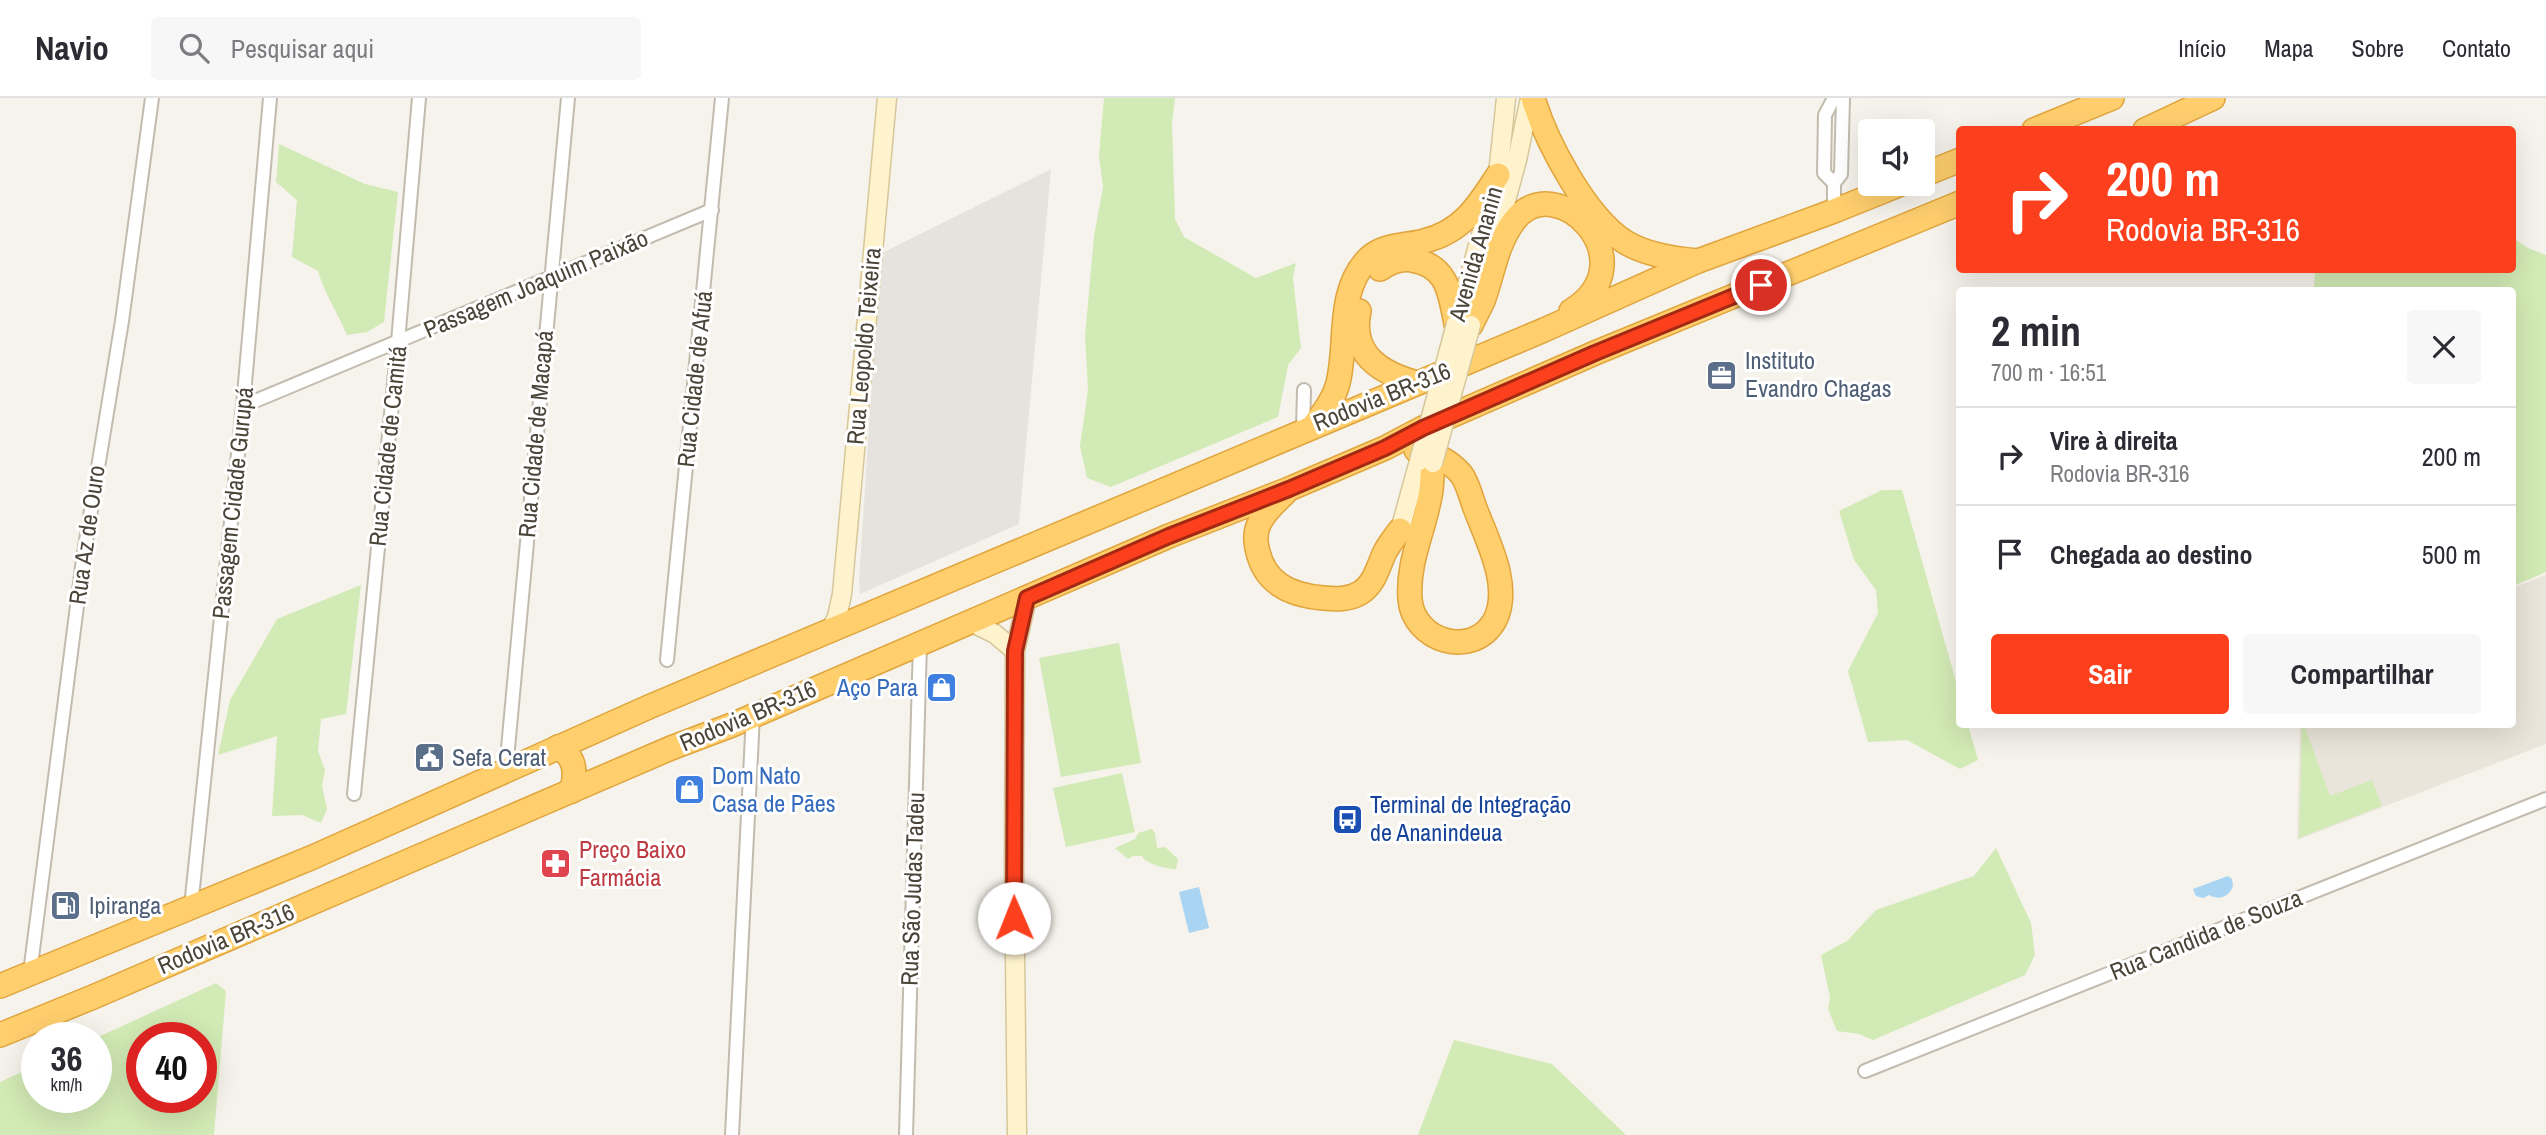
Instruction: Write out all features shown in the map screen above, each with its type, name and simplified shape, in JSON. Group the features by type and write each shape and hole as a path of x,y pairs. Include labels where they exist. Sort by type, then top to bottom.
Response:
{"highway":[{"path":"1531,98 1558,159 1607,226 1626,242 1642,250 1698,261"},
{"path":"2044,126 2112,98"},
{"path":"2154,126 2213,98"},
{"path":"1935,170 1956,162"},
{"path":"1309,427 1335,393 1342,358 1346,308 1351,290 1368,260 1382,250 1424,241 1468,219 1498,175"},
{"name":"Rodovia BR-316","path":"0,986 313,858 558,747 1309,427 1544,330 1698,261 1871,196"},
{"path":"1417,383 1391,375 1378,367 1360,343 1357,330 1363,292 1375,273 1394,261 1406,259 1428,263 1444,278 1464,324 1483,300 1496,256 1516,219 1535,206 1549,204 1570,210 1588,226 1601,247 1603,261 1597,287 1581,305 1544,330"},
{"name":"Rodovia BR-316","path":"0,1035 1169,536 1385,448 1423,428 1595,353 1956,205"},
{"path":"1385,448 1409,448 1428,452 1449,462 1463,477 1494,560 1501,600 1490,627 1478,637 1463,642 1437,638 1424,631 1412,611 1410,602 1411,566 1431,491 1426,462"},
{"path":"1289,489 1270,507 1259,524 1256,541 1259,560 1265,574 1296,593 1339,599 1361,592 1371,583 1385,551 1400,530"},
{"path":"584,736 582,746 587,762 595,771 605,776"},
{"path":"558,747 567,753 573,763 576,773 572,790"}],"main road":[{"name":"Rua Leopoldo Teixeira","path":"829,633 837,617 842,594 887,98"},
{"name":"Avenida Ananin","path":"1464,324 1498,175 1506,98"},
{"name":"Avenida Ananin","path":"1400,530 1426,462 1464,324 1517,160 1531,98"},
{"path":"842,594 849,607 864,617"},
{"path":"1017,1135 1015,651 1027,598"},
{"path":"971,622 995,634 1015,651"}],"street":[{"name":"Rua Az de Ouro","path":"30,974 85,546 122,321 152,98"},
{"name":"Passagem Cidade Gurupá","path":"191,907 243,406 270,98"},
{"name":"Rua Cidade de Camitá","path":"354,794 419,98"},
{"name":"Rua Cidade de Macapá","path":"506,770 568,98"},
{"name":"Rua Cidade de Afuá","path":"667,660 722,98"},
{"path":"1834,183 1824,173 1825,115 1838,99"},
{"path":"1834,211 1834,183 1841,174 1842,152 1838,99"},
{"path":"1824,152 1842,152"},
{"name":"Passagem Joaquim Paixão","path":"243,406 712,210"},
{"path":"1304,390 1309,427"},
{"name":"Rua São Judas Tadeu","path":"906,1135 920,643"},
{"path":"732,1135 753,715"},
{"name":"Rua Candida de Souza","path":"1865,1071 2546,799"}],"shaded area":[{"path":"1051,169 1019,524 860,594 880,254"},
{"path":"2546,575 2546,744 2297,840 2300,728 2516,728 2516,587"}],"green space":[{"path":"1104,98 1175,98 1172,124 1175,219 1184,237 1256,278 1296,263 1293,278 1301,348 1288,365 1278,417 1111,487 1087,478 1080,446 1088,389 1085,337 1094,236 1103,187 1099,155"},
{"path":"279,144 365,184 398,192 384,322 367,332 347,335 318,271 292,257 297,200 276,182"},
{"path":"2516,240 2546,255 2546,572 2516,585 2516,287 2314,287 2315,273 2516,273"},
{"path":"1882,490 1902,490 1956,682 1956,728 1969,728 1978,760 1960,769 1907,740 1868,742 1848,671 1878,613 1876,590 1854,560 1839,511"},
{"path":"361,585 346,714 321,719 318,751 325,770 322,786 327,809 321,823 302,815 272,816 277,736 218,755 230,700 277,619"},
{"path":"1119,643 1141,763 1061,777 1039,658"},
{"path":"2302,728 2305,728 2330,796 2372,780 2382,806 2299,838"},
{"path":"1122,773 1135,832 1066,847 1053,788"},
{"path":"1152,829 1157,848 1165,847 1178,859 1176,869 1157,866 1142,856 1128,859 1115,848 1135,839 1138,833"},
{"path":"1996,848 2031,923 2035,955 2025,975 1873,1040 1859,1034 1837,1031 1828,1009 1830,997 1821,955 1847,941 1876,910 1974,876"},
{"path":"216,983 226,991 217,1099 217,1022 131,1022"},
{"path":"126,1024 126,1113 216,1113 214,1135 0,1135 0,1082 21,1072 21,1113 112,1113 112,1031"},
{"path":"1454,1040 1552,1064 1626,1135 1418,1135"}],"water":[{"path":"2228,876 2232,879 2233,886 2226,895 2220,898 2196,896 2193,889"},
{"path":"1199,887 1209,928 1189,933 1179,892"}],"place":[{"name":"Instituto Evandro Chagas","path":"1722,375"},
{"name":"Aço Para","path":"941,688"},
{"name":"Sefa Cerat","path":"429,758"},
{"name":"Dom Nato Casa de Pães","path":"689,790"},
{"name":"Terminal de Integração de Ananindeua","path":"1347,819"},
{"name":"Preço Baixo Farmácia","path":"556,864"},
{"name":"Ipiranga","path":"66,906"}],"route":[{"path":"1014,918 1015,651 1027,598 1169,536 1385,448 1423,428 1595,353 1761,285"}]}
